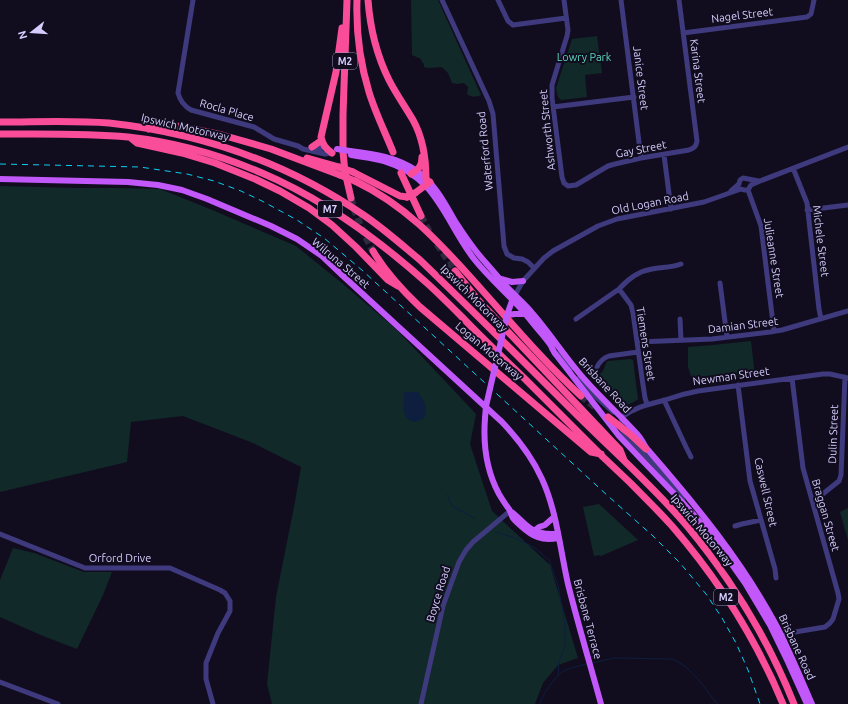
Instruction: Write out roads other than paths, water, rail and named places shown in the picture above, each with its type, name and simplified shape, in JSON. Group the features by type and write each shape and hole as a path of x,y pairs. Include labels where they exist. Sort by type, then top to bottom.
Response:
{"highway":[{"name":"M2","path":"357,0 358,33 366,82 373,104 393,152"},
{"path":"293,157 303,157 353,172 402,197 407,197 415,193 427,182 424,151 421,139 416,126 394,91 383,68 373,32 368,0"},
{"name":"M2","path":"347,4 342,152 351,198"},
{"path":"335,152 326,148 323,144 322,134 336,72 343,12 347,4"},
{"name":"Ipswich Motorway","path":"0,122 84,122 109,124 148,129 214,143 251,156 312,184 383,229 420,260 625,462 686,525 740,598 780,670 794,704"},
{"path":"148,129 160,124 202,130 237,139 293,157 355,181 377,192 403,210 428,232 556,372 581,396"},
{"name":"Ipswich Motorway","path":"0,134 84,134 131,137 181,147 211,155 241,165 282,182 316,200 387,249 428,284 601,454 663,516 684,540 711,574 732,606 754,644 783,704"},
{"path":"131,137 137,143 182,153 215,163 280,191 309,208 332,225 388,280 398,286"},
{"path":"312,147 322,140"},
{"path":"414,172 422,164 422,156 424,151"},
{"path":"401,173 420,216"},
{"name":"Logan Motorway","path":"373,251 385,270 398,286 420,307 591,452 601,454"},
{"name":"Logan Motorway","path":"454,272 477,300 620,450 625,462"},
{"path":"608,417 646,449"}],"main road":[{"name":"Brisbane Road","path":"335,152 351,153 384,161 414,172 427,182 443,199 468,240 501,279 525,314 614,430 709,532 736,570 779,637 807,704"},
{"name":"Wilruna Street","path":"0,179 128,182 158,185 182,190 207,199 271,226 297,239 322,256 342,274 509,430 525,449 537,470 549,498 558,536"},
{"name":"Brisbane Road","path":"427,182 462,240 486,273 534,316 586,381 640,437 646,449 665,470 729,550 757,592 812,704"},
{"path":"501,279 512,282 523,281"},
{"name":"Old Logan Road","path":"514,298 508,314 484,418 484,440 486,453 490,473 498,492 513,518 533,535 545,539 558,536"},
{"path":"508,314 525,314"},
{"name":"Old Logan Road","path":"510,511 516,514 534,531"},
{"path":"534,531 539,527 545,526 554,516"},
{"path":"534,531 558,536"},
{"name":"Brisbane Terrace","path":"558,536 569,589 601,704"}],"street":[{"name":"Rocla Place","path":"193,0 178,93 185,106 191,110 254,127 274,139 298,146 326,148"},
{"name":"Waterford Road","path":"442,0 489,101 493,114 504,246 507,254 514,258 522,259 528,262 534,268"},
{"path":"498,0 508,21 512,25 566,18"},
{"name":"Ashworth Street","path":"564,0 568,30 552,85 553,107 562,177 564,183 568,186"},
{"name":"Janice Street","path":"621,0 641,158"},
{"name":"Karina Street","path":"679,0 696,133 696,145"},
{"name":"Nagel Street","path":"683,33 807,17 811,14 814,0"},
{"path":"553,107 634,97"},
{"name":"Gay Street","path":"568,186 576,185 608,166 641,158 689,150 694,148 696,145"},
{"name":"Rocla Place","path":"298,146 303,149 325,154 335,152"},
{"path":"749,185 745,178 739,182 740,187 744,190 749,185 848,146"},
{"path":"664,155 671,209"},
{"name":"Michele Street","path":"793,168 806,203 821,319"},
{"name":"Julieanne Street","path":"749,185 761,226 774,331"},
{"name":"Old Logan Road","path":"514,298 523,281 552,251 598,226 617,219 704,202 729,193 740,187"},
{"path":"807,210 848,205"},
{"path":"576,319 619,289 630,278 643,271 681,264"},
{"path":"720,283 727,337"},
{"name":"Tiemens Street","path":"619,289 631,306 647,404"},
{"name":"Damian Street","path":"638,342 712,339 782,330 848,311"},
{"path":"680,319 681,340"},
{"path":"551,346 596,397 617,416 622,417 621,427 624,435 658,469 682,497 683,503"},
{"path":"597,367 604,358 609,356 638,352"},
{"name":"Newman Street","path":"622,417 647,404 698,390 823,374 847,378"},
{"name":"Braggan Street","path":"779,637 788,633 824,627 833,619 839,599 802,468 792,378"},
{"name":"Dulin Street","path":"812,500 819,497 839,482 841,475 847,378"},
{"name":"Caswell Street","path":"738,385 750,480 775,569 776,578"},
{"path":"664,400 691,457"},
{"name":"Boyce Road","path":"421,704 443,606 459,562 472,542 510,511"},
{"path":"735,526 761,520"},
{"name":"Orford Drive","path":"0,534 85,568 170,568 225,593 230,601 230,611 218,633 206,663 206,679 213,704"},
{"path":"0,682 58,704"}],"water":[{"path":"405,392 418,392 423,399 426,412 423,419 413,421 405,415"}],"waterway":[{"path":"447,495 452,506 474,518"},
{"path":"495,532 516,538 535,548 549,560 558,586 565,624 565,647 559,661 558,676"},
{"path":"592,663 614,658 672,659 686,667 703,685 717,704"},
{"path":"540,704 546,691 559,674 567,669 587,664"}],"tunnel":[{"path":"351,198 360,225 373,251"},
{"path":"421,216 430,233"},
{"path":"437,244 455,271"},
{"path":"581,396 596,408"}],"railway":[{"path":"0,164 140,167 187,174 214,181 241,191 297,220 324,238 363,271 653,536 680,563 706,594 722,618 736,643 748,670 760,704"}],"park label":[{"name":"Lowry Park","path":"584,57"}]}
